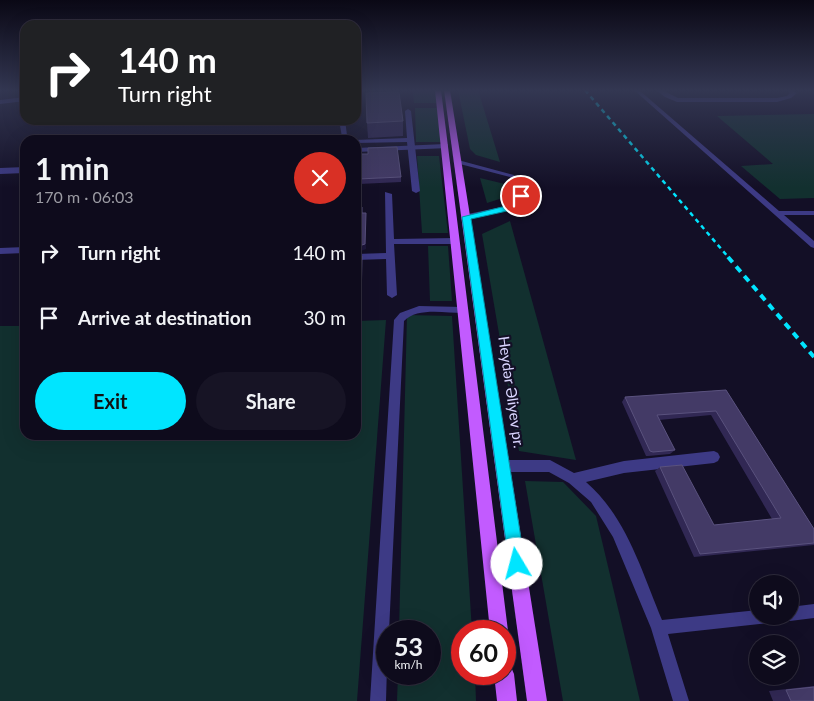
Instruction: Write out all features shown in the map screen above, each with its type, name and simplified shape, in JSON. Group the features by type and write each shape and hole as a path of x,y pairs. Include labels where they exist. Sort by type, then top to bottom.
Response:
{"main road":[{"path":"442,123 498,620"},
{"name":"Heydər Əliyev pr.","path":"452,123 538,701"},
{"path":"505,685 507,701"}],"street":[{"path":"361,149 410,143 445,146"},
{"path":"0,171 20,170"},
{"path":"0,251 20,250"}],"lane":[{"path":"409,123 416,191"},
{"path":"674,123 814,245"},
{"path":"361,141 410,143"},
{"path":"458,162 512,176 516,181 521,196 519,203 513,207 466,217"},
{"path":"388,194 392,295"},
{"path":"779,214 814,213"},
{"path":"391,242 455,241"},
{"path":"361,257 391,256"},
{"path":"378,701 399,320 402,314 410,311 463,310"},
{"path":"573,479 624,467 714,457"},
{"path":"503,466 550,466 573,479 595,498 618,532 658,628 681,701"},
{"path":"799,613 814,612"},
{"path":"658,628 749,618"}],"green space":[{"path":"415,123 440,123 442,142 416,142"},
{"path":"465,123 488,123 500,162 476,155 470,149"},
{"path":"725,123 814,123 814,198 780,199 741,166 773,164"},
{"path":"417,156 439,156 448,233 422,233"},
{"path":"480,178 505,184 509,196 487,203"},
{"path":"510,221 576,460 519,451 482,234"},
{"path":"428,246 448,246 452,301 430,301"},
{"path":"407,315 452,316 471,620 451,620 451,685 475,685 476,701 397,701 398,685 441,685 441,620 399,620"},
{"path":"386,320 357,701 0,701 0,326 20,326 20,440 361,440 361,321"},
{"path":"525,481 563,482 596,516 640,701 563,701"}],"building":[{"path":"397,147 401,177 361,179 361,154 368,154 368,148"},
{"path":"361,207 362,213 366,213 365,244 361,245"},
{"path":"361,256 362,256 361,305"},
{"path":"726,390 814,529 814,543 700,554 660,467 682,465 714,525 781,518 716,411 657,415 675,450 653,452 650,451 625,397"},
{"path":"814,687 814,701 791,701 786,690"}],"railway":[{"path":"613,123 729,258"},
{"path":"728,257 814,357"}],"route":[{"path":"517,564 466,217 513,207 519,203 521,196"}]}
